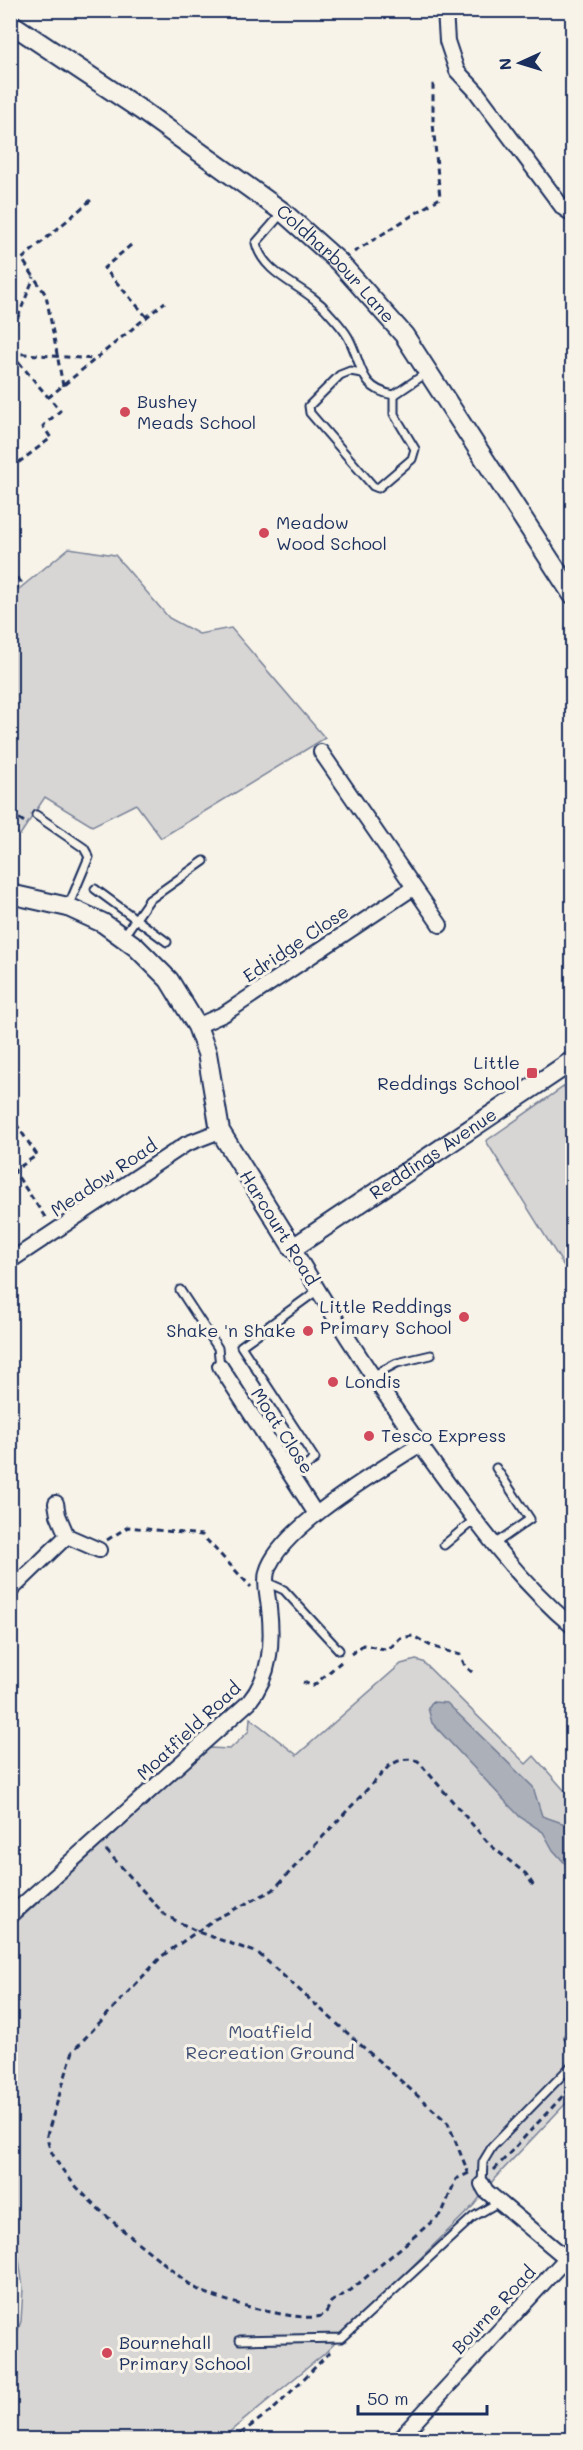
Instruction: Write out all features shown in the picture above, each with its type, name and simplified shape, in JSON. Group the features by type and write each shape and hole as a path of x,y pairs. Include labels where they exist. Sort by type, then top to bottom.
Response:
{"street":[{"path":"445,10 447,41 457,71 475,90 563,208 573,214"},
{"name":"Coldharbour Lane","path":"10,23 141,110 283,212 339,262 385,311 428,372 573,594"},
{"path":"321,752 440,925"},
{"name":"Edridge Close","path":"197,1026 224,1014 413,888"},
{"name":"Harcourt Road","path":"10,894 68,907 103,923 152,961 169,980 197,1026 213,1080 220,1131 318,1290 372,1376 474,1520 493,1545 536,1592 573,1626"},
{"name":"Reddings Avenue","path":"294,1248 573,1061"},
{"name":"Meadow Road","path":"10,1261 186,1144 220,1131"},
{"name":"Moat Close","path":"220,1366 316,1514"},
{"name":"Moatfield Road","path":"10,1916 249,1702 259,1690 270,1655 266,1582 268,1569 278,1553 327,1504 420,1445"},
{"path":"56,1503 58,1515 67,1536 99,1550"},
{"path":"10,1591 67,1536"},
{"path":"482,2184 499,2202 571,2258"},
{"name":"Bourne Road","path":"402,2438 571,2258"}],"lane":[{"path":"283,212 256,243 260,257 268,266 317,298 347,335 368,384 378,391 394,395 428,372"},
{"path":"362,373 350,372 340,375 311,401 310,413 373,486 378,488 412,459 415,449 394,414 394,395"},
{"path":"36,815 84,848 89,857 68,907"},
{"path":"123,937 149,900 204,861"},
{"path":"94,889 167,942"},
{"path":"180,1290 218,1348 220,1366"},
{"path":"291,1477 315,1459 240,1346 318,1290"},
{"path":"372,1376 397,1363 431,1355"},
{"path":"493,1545 530,1519 496,1468"},
{"path":"444,1545 474,1520"},
{"path":"266,1582 284,1590 339,1650"},
{"path":"573,2034 569,2037 573,2045"},
{"path":"482,2184 483,2162 492,2147 573,2065"},
{"path":"240,2340 342,2338 473,2217 499,2202"}],"path":[{"path":"339,262 440,198 433,123 433,82"},
{"path":"63,386 45,295 22,259 91,200"},
{"path":"130,245 104,268 146,316"},
{"path":"10,337 34,277"},
{"path":"49,398 165,302"},
{"path":"10,469 51,438 43,426 60,411 10,353 94,359"},
{"path":"10,570 21,582 10,597"},
{"path":"10,1115 37,1155 14,1171 55,1232"},
{"path":"99,1550 105,1542 128,1527 202,1535 269,1609"},
{"path":"303,1682 313,1686 363,1645 385,1649 406,1637 420,1638 431,1646 460,1655 465,1666 472,1672"},
{"path":"469,2173 456,2179 442,2213 351,2290 331,2302 327,2312 320,2317 268,2313 198,2290 117,2226 62,2169 47,2142 49,2121 73,2051 162,1956 215,1919 273,1890 389,1766 410,1758 418,1761 490,1845 526,1874 535,1888"},
{"path":"97,1840 165,1916 198,1932 258,1953 448,2122 469,2173 482,2184 573,2086"},
{"path":"232,2439 276,2407 342,2338"}],"green space":[{"path":"69,548 115,555 169,618 199,634 231,628 325,738 161,838 136,804 92,826 45,797 20,835 10,829 10,580 19,589"},
{"path":"572,1081 572,1279 486,1141"},
{"name":"Moatfield Recreation Ground","path":"416,1660 423,1662 526,1764 534,1756 572,1799 572,2097 495,2178 474,2205 324,2354 221,2439 11,2439 11,2350 21,2321 23,2288 16,2238 10,2237 10,1928 209,1748 230,1749 249,1731 250,1718 297,1755 401,1664"},
{"path":"10,2260 18,2260 13,2340 10,2340"}],"shaded area":[{"path":"432,1702 447,1703 533,1787 542,1816 565,1824 572,1831 572,1871 553,1850 543,1832 520,1817 432,1723 428,1708"}],"place":[{"name":"Bushey Meads School","path":"125,412"},
{"name":"Meadow Wood School","path":"264,533"},
{"name":"Little Reddings School","path":"532,1073"},
{"name":"Little Reddings Primary School","path":"464,1317"},
{"name":"Shake 'n Shake","path":"308,1331"},
{"name":"Londis","path":"333,1382"},
{"name":"Tesco Express","path":"369,1436"},
{"name":"Bournehall Primary School","path":"107,2353"}]}
